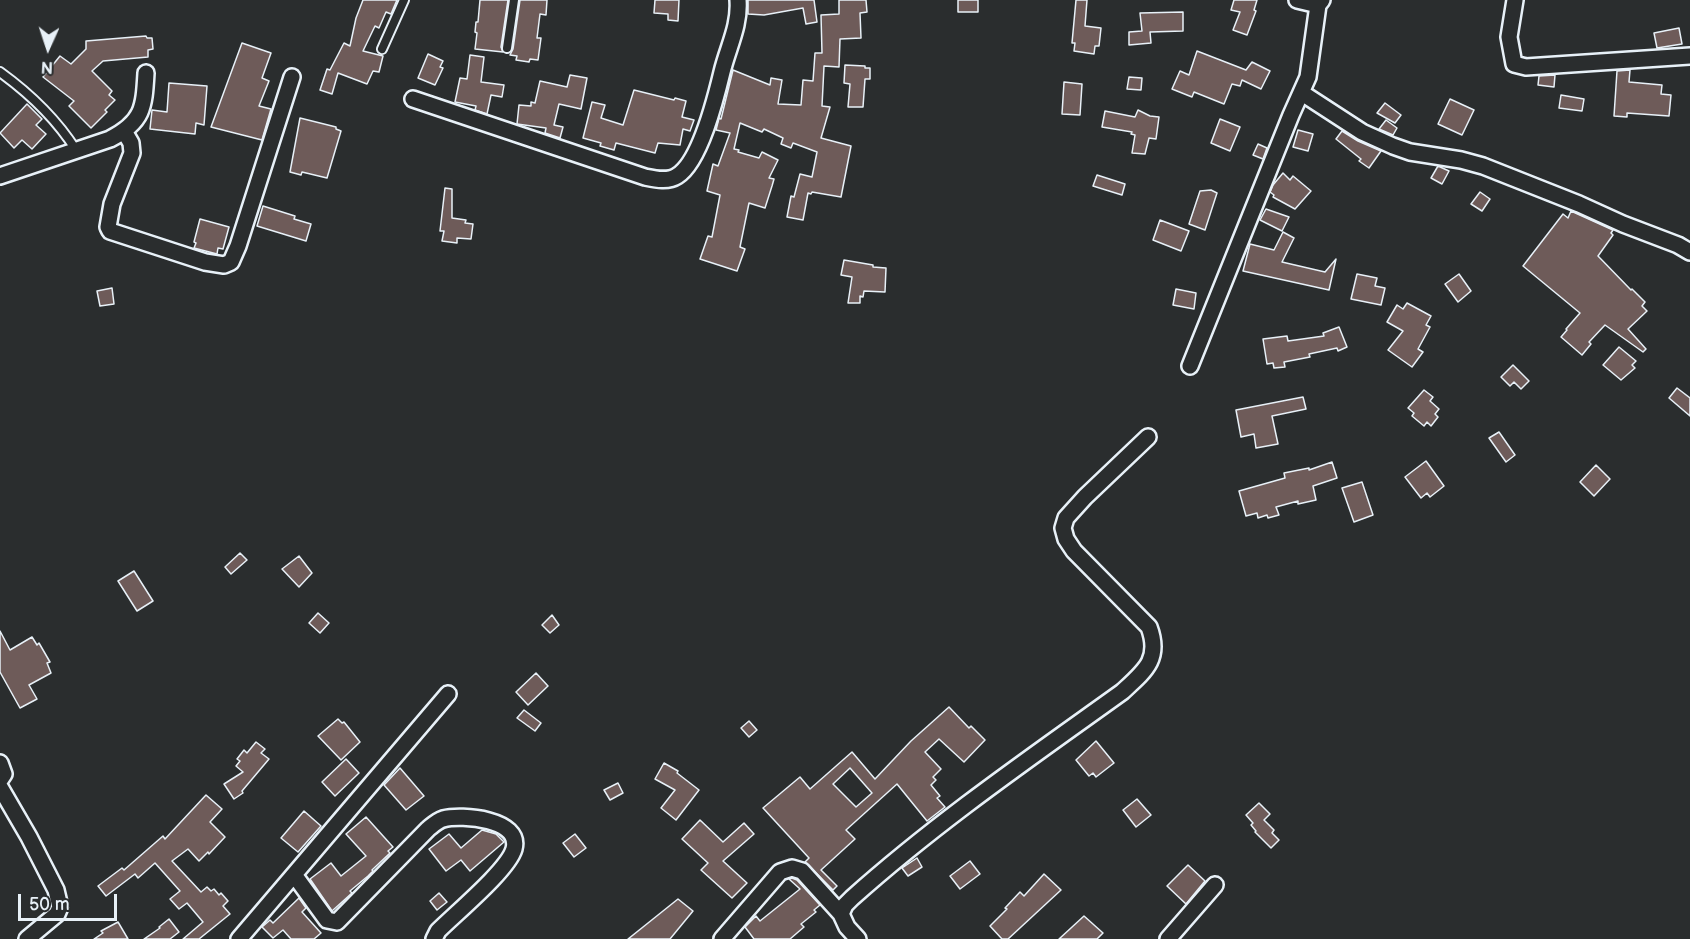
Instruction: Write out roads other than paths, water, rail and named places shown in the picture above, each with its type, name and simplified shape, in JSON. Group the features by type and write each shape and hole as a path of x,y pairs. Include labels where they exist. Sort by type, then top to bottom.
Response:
{"street":[{"path":"413,99 645,177 667,180 677,177 699,144 713,108 737,24 738,0"},
{"path":"1190,366 1291,115 1302,93 1311,60 1320,3 1297,0"},
{"path":"1515,0 1509,38 1514,64 1536,66 1690,56"},
{"path":"0,177 110,139 124,131 144,105 146,73"},
{"path":"124,131 131,143 132,153 112,204 108,227 110,231 205,262 224,265 231,262 234,257 292,77"},
{"path":"1302,93 1362,132 1393,146 1410,152 1461,159 1483,166 1678,245 1690,252"},
{"path":"841,914 845,905 898,856 1122,692 1141,675 1149,663 1155,651 1149,627 1074,551 1066,539 1063,528 1066,518 1085,497 1148,437"},
{"path":"239,939 448,694"},
{"path":"0,763 4,774 0,780"},
{"path":"0,787 29,837 59,900 57,914 27,939"},
{"path":"295,876 327,920 337,922 428,829 439,821 453,818 476,819 507,828 514,838 511,856 495,875 438,930 434,939"},
{"path":"722,939 780,872 792,868 802,871 841,914 847,927 858,939"},
{"path":"1168,939 1215,885"}],"lane":[{"path":"382,49 404,0"},
{"path":"507,48 514,0"},
{"path":"0,72 54,121 76,150"}]}
